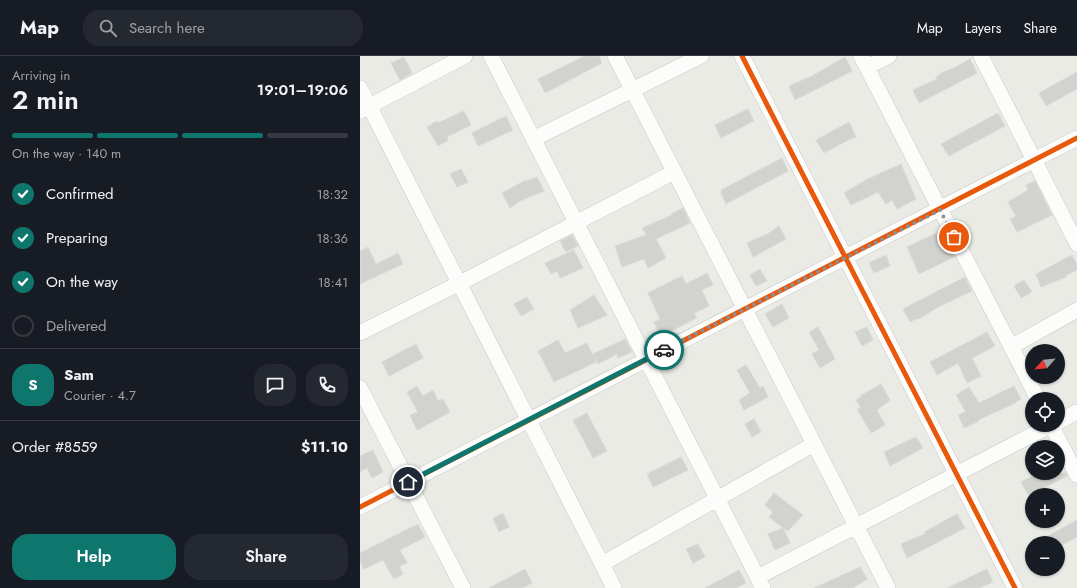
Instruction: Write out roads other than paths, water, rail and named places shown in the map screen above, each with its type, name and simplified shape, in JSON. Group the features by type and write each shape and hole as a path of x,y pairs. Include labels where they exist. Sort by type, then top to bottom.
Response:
{"street":[{"path":"365,109 465,56"},
{"path":"490,56 760,583 856,526 1037,432"},
{"path":"615,56 888,588"},
{"path":"533,139 633,91 701,56"},
{"path":"742,56 1015,588"},
{"path":"889,56 864,62 1034,392"},
{"path":"981,56 1077,244"},
{"path":"360,88 365,109 460,284 614,588"},
{"path":"360,507 646,359 940,210 1077,138"},
{"path":"360,333 460,284 674,172"},
{"path":"1011,347 1077,310"},
{"path":"360,388 463,588"},
{"path":"1065,418 1077,412"},
{"path":"1055,432 1077,475"},
{"path":"602,564 814,444"}]}
